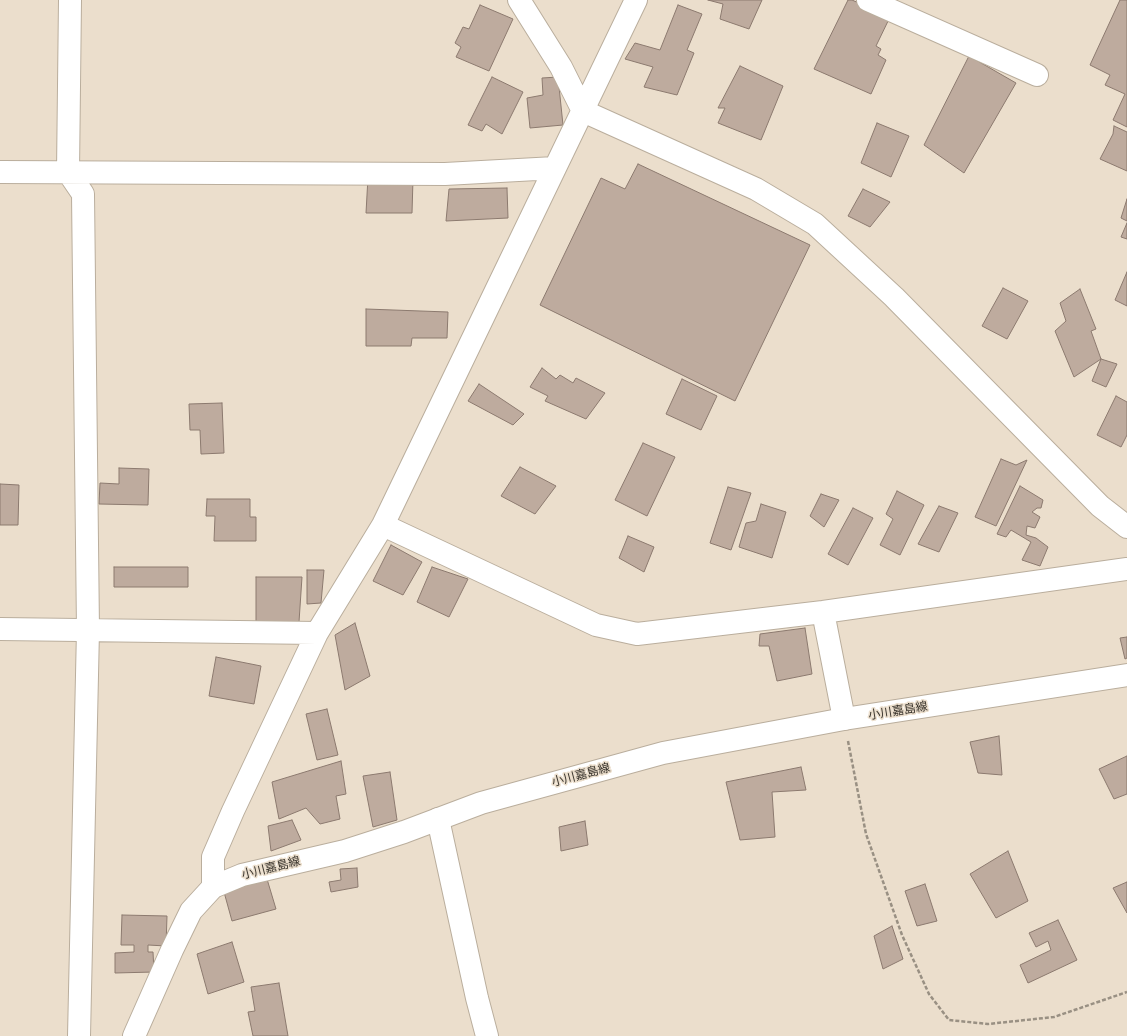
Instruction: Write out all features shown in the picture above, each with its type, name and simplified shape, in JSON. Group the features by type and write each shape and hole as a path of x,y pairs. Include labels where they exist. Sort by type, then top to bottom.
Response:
{"street":[{"path":"70,0 68,172 83,194 88,630 79,1036"},
{"path":"519,0 561,67 583,112 756,189 815,224 894,297 1100,506 1127,527"},
{"path":"213,887 213,857 232,811 317,633 384,525 636,0"},
{"path":"868,0 1037,75"},
{"path":"0,172 445,174 555,168"},
{"path":"384,525 596,625 637,634 823,612 1127,569"},
{"path":"823,612 844,719"},
{"path":"0,629 317,633"},
{"name":"小川嘉島線","path":"134,1036 191,911 213,887 242,874 345,851 404,832 481,802 663,753 844,719 1127,675"},
{"path":"438,819 477,998 487,1036"}],"path":[{"path":"844,719 868,842 902,935 929,994 949,1020 988,1024 1054,1017 1127,992"}],"building":[{"path":"708,0 762,0 749,29 720,19 723,4"},
{"path":"848,0 852,0 890,17 876,46 881,49 878,55 886,60 871,94 814,69"},
{"path":"1120,0 1127,0 1127,127 1113,120 1125,94 1105,85 1110,75 1090,65"},
{"path":"480,5 513,19 489,71 456,57 461,47 455,43 463,27 469,29"},
{"path":"678,5 702,14 687,50 694,53 677,95 644,87 653,67 625,59 635,43 660,50"},
{"path":"969,56 1016,83 964,173 924,145"},
{"path":"740,66 783,86 761,140 718,123 725,108 718,108"},
{"path":"492,77 523,92 502,134 486,124 482,131 468,125"},
{"path":"558,77 563,125 530,128 527,98 543,95 542,78"},
{"path":"877,123 909,136 891,177 861,163"},
{"path":"1114,126 1127,132 1127,171 1100,159 1113,134"},
{"path":"638,164 810,245 735,401 540,305 601,178 625,189"},
{"path":"368,177 413,179 412,213 366,213"},
{"path":"507,188 508,218 446,221 449,189"},
{"path":"863,189 890,202 870,227 848,216"},
{"path":"1127,199 1127,221 1121,218"},
{"path":"1127,223 1127,239 1121,237"},
{"path":"1127,272 1127,306 1115,300"},
{"path":"1003,288 1028,301 1007,339 982,326"},
{"path":"1080,289 1096,329 1091,331 1101,359 1074,377 1055,331 1066,321 1060,303"},
{"path":"366,309 448,312 447,338 412,338 411,346 366,346"},
{"path":"1101,359 1117,364 1106,387 1092,381"},
{"path":"542,368 556,379 560,375 573,383 576,378 605,393 586,419 545,401 548,396 530,387"},
{"path":"682,379 717,396 701,430 666,414"},
{"path":"479,384 524,414 513,425 468,401"},
{"path":"1116,396 1127,402 1127,435 1121,447 1097,435"},
{"path":"222,403 224,453 201,454 200,430 190,430 189,404"},
{"path":"643,443 675,457 647,516 615,500"},
{"path":"1001,459 1016,465 1027,460 996,526 975,517"},
{"path":"520,467 556,486 535,514 501,496"},
{"path":"119,468 149,469 148,505 99,504 100,483 119,484"},
{"path":"0,484 19,485 18,525 0,525"},
{"path":"1020,486 1043,500 1041,508 1037,508 1032,512 1040,517 1035,528 1027,526 1026,535 1036,538 1048,547 1040,566 1022,560 1031,542 1011,530 1006,537 997,534"},
{"path":"728,487 751,493 731,550 710,543"},
{"path":"897,491 924,505 900,555 880,545 893,519 886,514"},
{"path":"821,494 839,500 824,527 810,516"},
{"path":"207,499 250,499 250,517 256,517 256,541 214,541 215,516 206,516"},
{"path":"761,504 786,512 772,558 739,547 746,523 756,521"},
{"path":"939,506 958,513 939,552 918,544"},
{"path":"853,508 873,518 848,565 828,554"},
{"path":"628,536 654,547 644,572 619,558"},
{"path":"391,545 422,562 403,595 373,581"},
{"path":"114,567 188,567 188,587 114,587"},
{"path":"432,567 468,579 449,617 417,602"},
{"path":"307,570 324,570 321,603 307,604"},
{"path":"256,577 302,577 299,622 256,623"},
{"path":"355,623 370,676 345,690 335,635"},
{"path":"805,628 812,674 777,681 769,646 759,646 760,634"},
{"path":"1127,637 1127,658 1125,659 1120,638"},
{"path":"216,657 261,666 254,704 209,696"},
{"path":"327,709 338,755 317,760 306,714"},
{"path":"999,736 1002,775 978,773 970,742"},
{"path":"1127,756 1127,794 1114,799 1099,769"},
{"path":"341,761 346,794 336,796 340,819 320,824 306,808 279,819 272,782"},
{"path":"801,767 806,790 772,792 775,837 740,840 726,782"},
{"path":"390,772 397,820 373,827 363,776"},
{"path":"292,820 301,840 271,851 268,826"},
{"path":"585,821 588,845 561,851 559,827"},
{"path":"1008,851 1028,901 996,918 970,874"},
{"path":"357,868 358,887 331,892 329,882 341,880 340,869"},
{"path":"267,879 276,909 232,921 224,892"},
{"path":"1127,882 1127,913 1113,888"},
{"path":"925,884 937,921 917,926 905,891"},
{"path":"122,915 167,916 166,946 148,945 148,952 153,952 154,972 115,973 115,953 134,952 134,945 121,945"},
{"path":"1058,920 1077,960 1028,983 1020,965 1051,950 1048,941 1036,947 1029,933"},
{"path":"892,926 903,959 883,969 874,936"},
{"path":"232,942 244,982 208,994 197,954"},
{"path":"279,983 288,1036 253,1036 248,1012 255,1011 251,987"}]}
